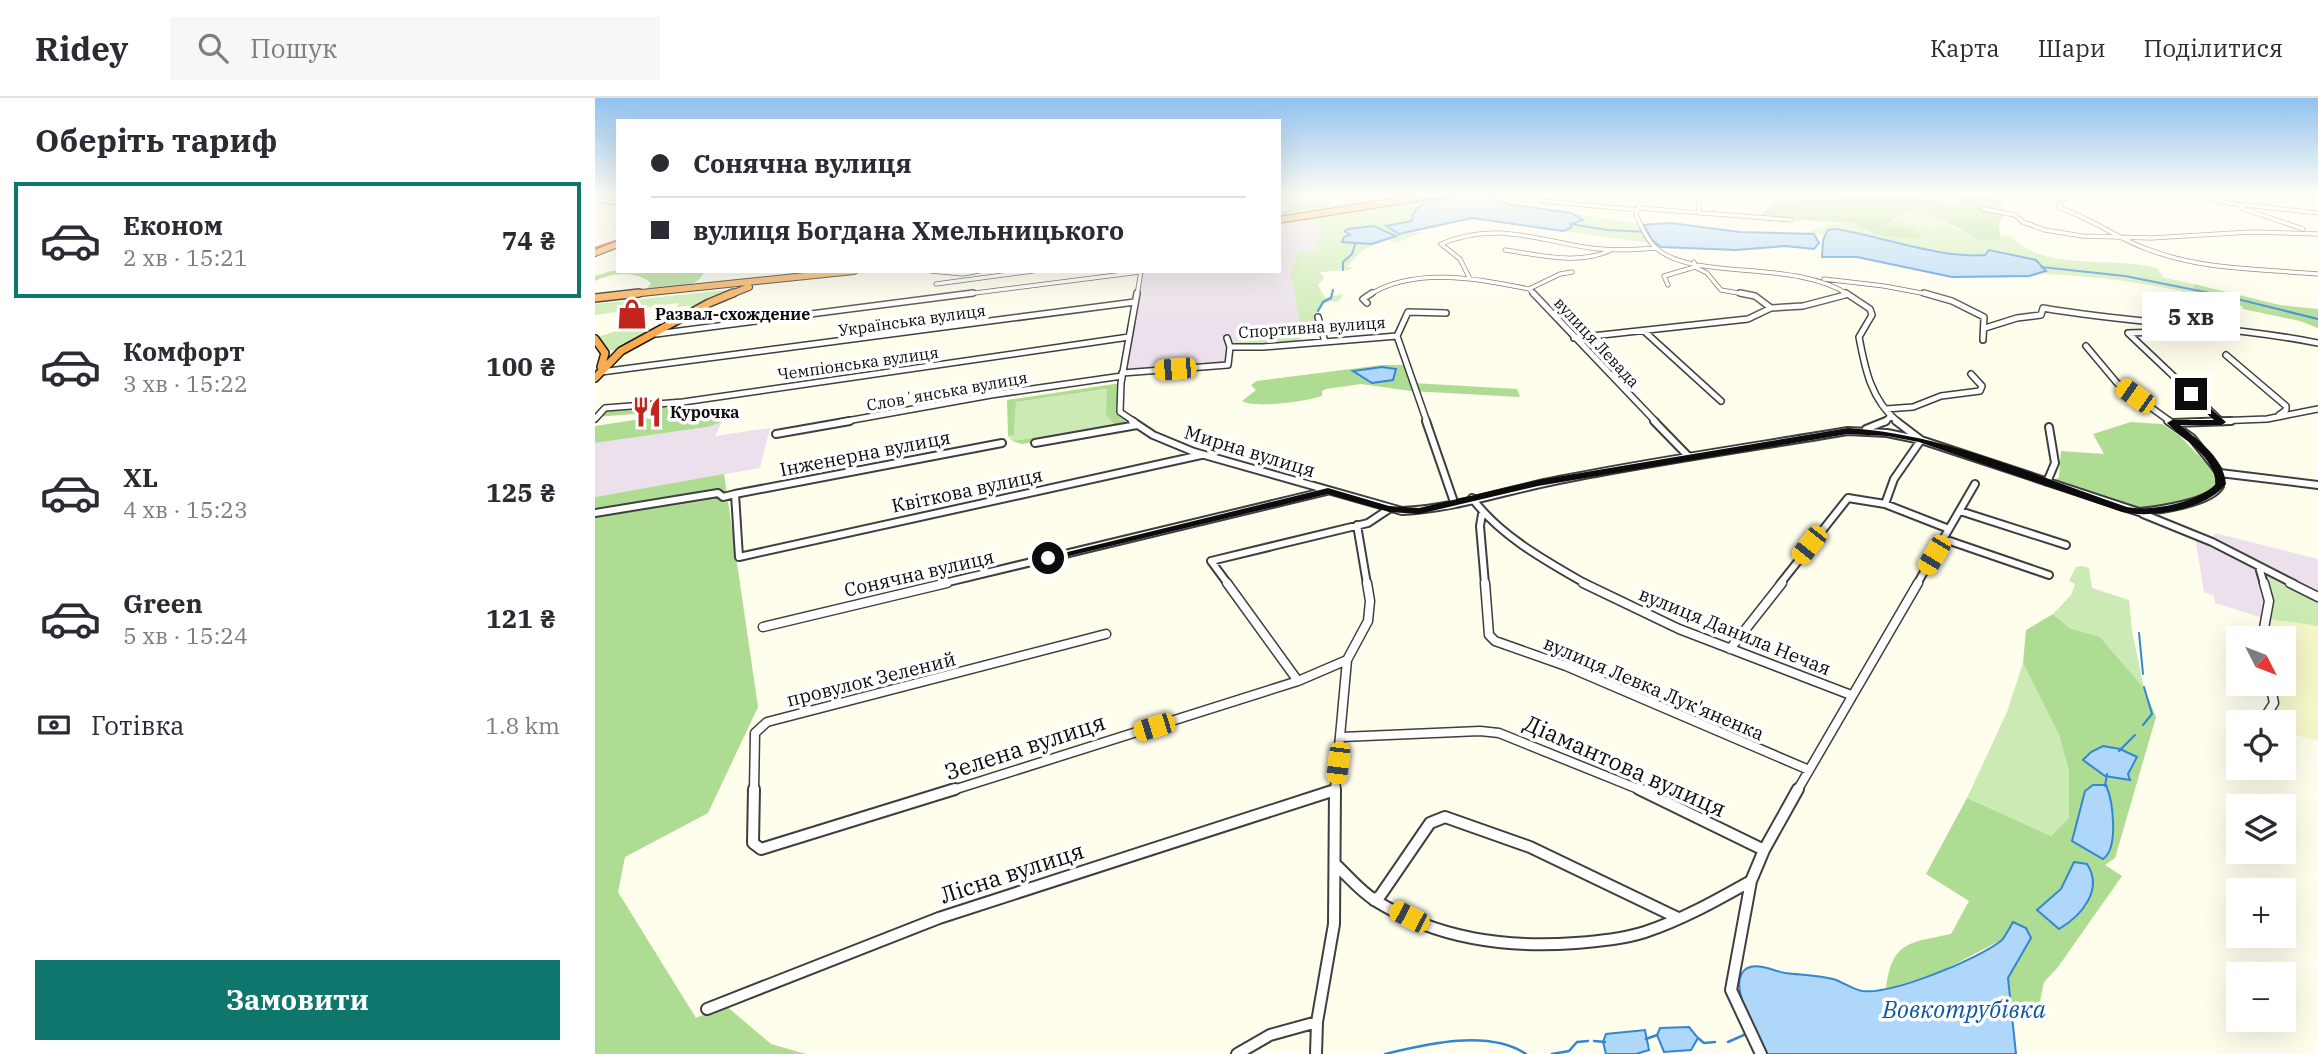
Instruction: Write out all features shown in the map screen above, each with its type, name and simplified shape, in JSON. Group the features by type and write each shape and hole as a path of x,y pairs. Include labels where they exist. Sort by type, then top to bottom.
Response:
{"highway":[{"path":"595,252 616,244"},
{"path":"595,298 836,273"},
{"path":"637,342 658,334 725,298 751,288 800,277"},
{"path":"751,288 760,282"},
{"path":"600,375 616,355 637,342 720,298 760,282"},
{"path":"595,339 605,353 600,375"}],"street":[{"path":"1452,240 1441,244 1460,259 1469,277"},
{"path":"1545,240 1610,250 1656,248"},
{"path":"1651,240 1656,248 1673,259 1695,265 1780,271 1820,279 1876,283 1950,301 1984,317 1983,340"},
{"path":"2129,240 2146,249 2207,266 2318,274"},
{"path":"1505,250 1554,256 1596,257 1610,250"},
{"path":"1668,285 1664,276 1695,265"},
{"path":"1695,265 1721,290 1755,296 1771,308"},
{"path":"1529,289 1560,274 1572,272"},
{"path":"936,284 1018,273"},
{"path":"658,334 1132,273"},
{"name":"Мирна вулиця","path":"1140,273 1122,374 1119,410 1137,425 1161,439 1389,509 1419,511 1515,488 1688,456 1848,431 1887,433 1921,440 2139,512 2165,510 2213,494 2221,484 2220,473"},
{"name":"вулиця Левада","path":"1367,303 1363,299 1378,288 1398,281 1469,277 1529,289 1688,456"},
{"path":"1820,279 1870,309 1872,315 1859,337 1871,393 1890,417 1921,440 1897,475 1885,504"},
{"path":"1574,338 1748,319 1771,308 1803,306 1845,295"},
{"name":"Українська вулиця","path":"600,375 1135,302"},
{"path":"1985,328 2017,318 2041,315 2043,308 2048,308 2077,314 2256,331 2318,343"},
{"name":"Спортивна вулиця","path":"1446,313 1408,312 1397,336 1454,502"},
{"path":"1318,317 1325,342"},
{"path":"2157,321 2160,332 2128,333 2222,422"},
{"path":"1644,331 1721,401"},
{"name":"Спортивна вулиця","path":"1230,347 1397,336"},
{"name":"Чемпіонська вулиця","path":"595,419 605,408 683,402 1129,337"},
{"name":"Спортивна вулиця","path":"1122,374 1228,365 1230,347 1227,338"},
{"path":"2086,346 2117,383 2192,438 2220,473 2318,485"},
{"path":"2226,355 2286,407 2286,410 2275,418"},
{"name":"Словʼянська вулиця","path":"776,434 1122,374"},
{"path":"1885,409 1913,407 1945,395 1980,391 1982,386 1971,374"},
{"path":"2172,423 2275,418 2318,409"},
{"path":"1848,431 1874,427 1890,417"},
{"path":"1035,443 1137,425"},
{"path":"2047,482 2053,475 2056,450 2049,427"},
{"name":"Інженерна вулиця","path":"595,513 718,493 723,497 735,495 1002,443"},
{"name":"Квіткова вулиця","path":"735,495 739,557 1203,454"},
{"path":"1761,1054 1731,990 1751,881 1764,850 1851,695 1975,484"},
{"name":"Сонячна вулиця","path":"763,626 1328,491"},
{"name":"вулиця Данила Нечая","path":"1472,498 1482,514 1552,566 1662,622 1851,695"},
{"path":"1730,649 1848,498 1885,504 1949,529"},
{"path":"1298,681 1211,561 1357,525 1374,520 1389,509"},
{"path":"1960,511 2066,545"},
{"path":"2139,512 2212,542 2318,597"},
{"name":"вулиця Левка Лук'яненка","path":"1482,514 1480,526 1489,635 1507,646 1566,666 1809,770"},
{"path":"1316,1054 1317,1022 1334,924 1335,790 1347,660 1368,621 1370,601 1357,525"},
{"path":"1944,539 2049,575"},
{"path":"2259,567 2269,601 2264,626"},
{"name":"провулок Зелений","path":"754,843 755,733 759,726 1106,634"},
{"name":"Зелена вулиця","path":"754,843 761,849 780,845 1298,681 1347,660"},
{"name":"Діамантова вулиця","path":"1342,737 1480,731 1499,733 1630,785 1764,850"},
{"name":"Лісна вулиця","path":"707,1009 805,966 977,903 1335,790"},
{"path":"1374,900 1380,896 1430,822 1445,817 1530,847 1678,918"},
{"path":"1336,865 1374,900 1426,926 1471,941 1514,946 1582,943 1644,933 1751,881"},
{"path":"1237,1054 1248,1051 1270,1035 1317,1022"}],"shaded area":[{"path":"1281,240 1318,240 1316,252 1292,273 1300,323 1276,338 1231,343 1228,365 1122,373 1141,273 1281,273"},
{"path":"722,422 715,436 770,428 760,468 595,497 595,443 707,427"},
{"path":"2215,533 2318,559 2318,595 2213,541"},
{"path":"2195,536 2258,568 2267,600 2263,618 2215,603 2214,596 2204,592"}],"green space":[{"path":"1318,240 1349,240 1369,244 1383,242 1361,253 1347,267 1353,267 1349,270 1320,272 1324,278 1318,285 1325,298 1343,294 1339,301 1326,302 1317,312 1321,332 1300,333 1301,344 1230,347 1231,343 1276,338 1274,326 1300,323 1291,273 1298,253 1316,251"},
{"path":"1624,240 1653,240 1655,244"},
{"path":"1886,240 2015,240 2024,247 2059,259 2157,268 2164,278 2194,284 2193,294 2119,280 2044,274 2046,271 2033,259 1996,250 1989,250 1985,255 1968,255"},
{"path":"611,271 703,273 695,283 687,286 646,290 651,283 638,276 616,275 595,281 595,276"},
{"path":"2194,284 2280,305 2318,309 2318,328 2300,321 2243,309 2242,306 2221,303 2217,306 2192,301"},
{"path":"745,288 698,305 677,307 679,303 595,315 595,304"},
{"path":"650,328 648,333 617,351 609,350 598,337 619,330"},
{"path":"1382,365 1405,365 1413,383 1517,389 1520,397 1411,391 1361,384 1326,389 1322,391 1322,396 1294,402 1258,404 1242,401 1256,390 1251,385 1257,381"},
{"path":"1121,383 1118,408 1137,425 1022,444 1012,441 1116,426 1106,415 1107,389 1016,402 1014,435 1008,436 1007,400"},
{"path":"1108,389 1117,426 1025,441 1012,441 1008,436 1014,434 1016,402"},
{"path":"681,403 722,422 707,427 595,443 595,426 654,417 662,410 644,407 635,414 595,417 601,409"},
{"path":"2131,422 2162,424 2180,436 2218,476 2219,484 2183,503 2142,511 2052,483 2059,477 2061,451 2104,454 2093,434"},
{"path":"724,474 758,707 708,813 625,857 618,892 696,1018 725,1005 771,1044 806,1054 595,1054 595,497"},
{"path":"2076,567 2089,568 2092,588 2129,600 2132,631 2144,688 2100,637 2069,628 2053,614 2071,595 2075,584 2069,581"},
{"path":"2258,568 2318,601 2318,626 2263,618 2266,600"},
{"path":"2053,614 2069,628 2100,637 2144,688 2156,717 2115,858 2105,865 2122,876 2058,967 2044,982 2039,1006 2027,1018 2010,1014 2008,978 2031,938 2003,939 1940,972 1886,989 1893,961 1898,953 1914,943 1951,934 1969,901 1926,874 1967,798 2051,836 2069,818 2069,771 2059,735 2023,663 2026,630","holes":["2091,752 2128,774 2130,779 2105,776 2083,760","2085,791 2110,794 2114,818 2110,851 2083,805","2074,862 2059,929 2037,910 2061,889"]},
{"path":"2263,618 2318,626 2318,741 2296,735 2296,710 2264,710 2271,701 2270,696 2296,696 2296,626 2262,626"},
{"path":"2023,663 2059,735 2069,771 2069,818 2051,836 1967,798 2007,712"}],"water":[{"path":"1343,240 1385,240 1372,244 1342,242"},
{"path":"1652,240 1817,240 1819,243 1814,249 1785,246 1736,250 1661,247"},
{"path":"1823,240 1885,240 1949,254 1985,255 1989,250 2036,260 2046,271 2029,276 1952,277 1857,257 1822,257"},
{"path":"1382,367 1396,369 1393,380 1372,383 1353,371"},
{"path":"2103,746 2120,749 2137,757 2128,774 2130,780 2105,776 2083,760"},
{"path":"2093,785 2106,785 2111,802 2113,835 2108,853 2103,859 2072,841 2085,791"},
{"path":"2074,862 2087,864 2092,874 2091,893 2082,910 2059,929 2037,910 2061,889"},
{"name":"Вовкотрубівка","path":"2013,922 2026,928 2031,938 2008,978 2016,1054 1766,1054 1743,1003 1739,983 1741,975 1750,967 1833,979 1862,991 1875,991 1913,982 1975,957 2002,940"},
{"path":"1689,1027 1698,1038 1691,1050 1664,1052 1657,1035 1660,1028"},
{"path":"1645,1030 1649,1050 1636,1054 1606,1054 1603,1042 1606,1034"}],"waterway":[{"path":"1343,270 1343,262 1352,254 1355,245"},
{"path":"2041,267 2125,276 2225,296"},
{"path":"1318,311 1323,302 1331,298 1333,290"},
{"path":"2237,299 2318,319"},
{"path":"2139,633 2143,674"},
{"path":"2143,725 2152,714 2144,687"},
{"path":"2119,751 2135,735"},
{"path":"2105,786 2107,774"},
{"path":"1728,1042 1746,1034"},
{"path":"1646,1039 1657,1035"},
{"path":"1698,1038 1704,1043 1715,1042"},
{"path":"1385,1054 1438,1043 1476,1040 1511,1046 1526,1054"},
{"path":"1552,1054 1569,1051 1577,1042 1588,1041"},
{"path":"1594,1041 1605,1042"}],"tram line":[{"path":"595,248 616,241"}],"place":[{"name":"Развал-схождение","path":"632,314"},
{"name":"Курочка","path":"647,412"}],"route":[{"path":"1048,558 1328,491 1389,509 1419,511 1538,483 1848,431 1908,436 2125,510 2165,510 2213,494 2219,490 2221,484 2220,473 2206,453 2172,423 2222,422 2191,394"}]}
